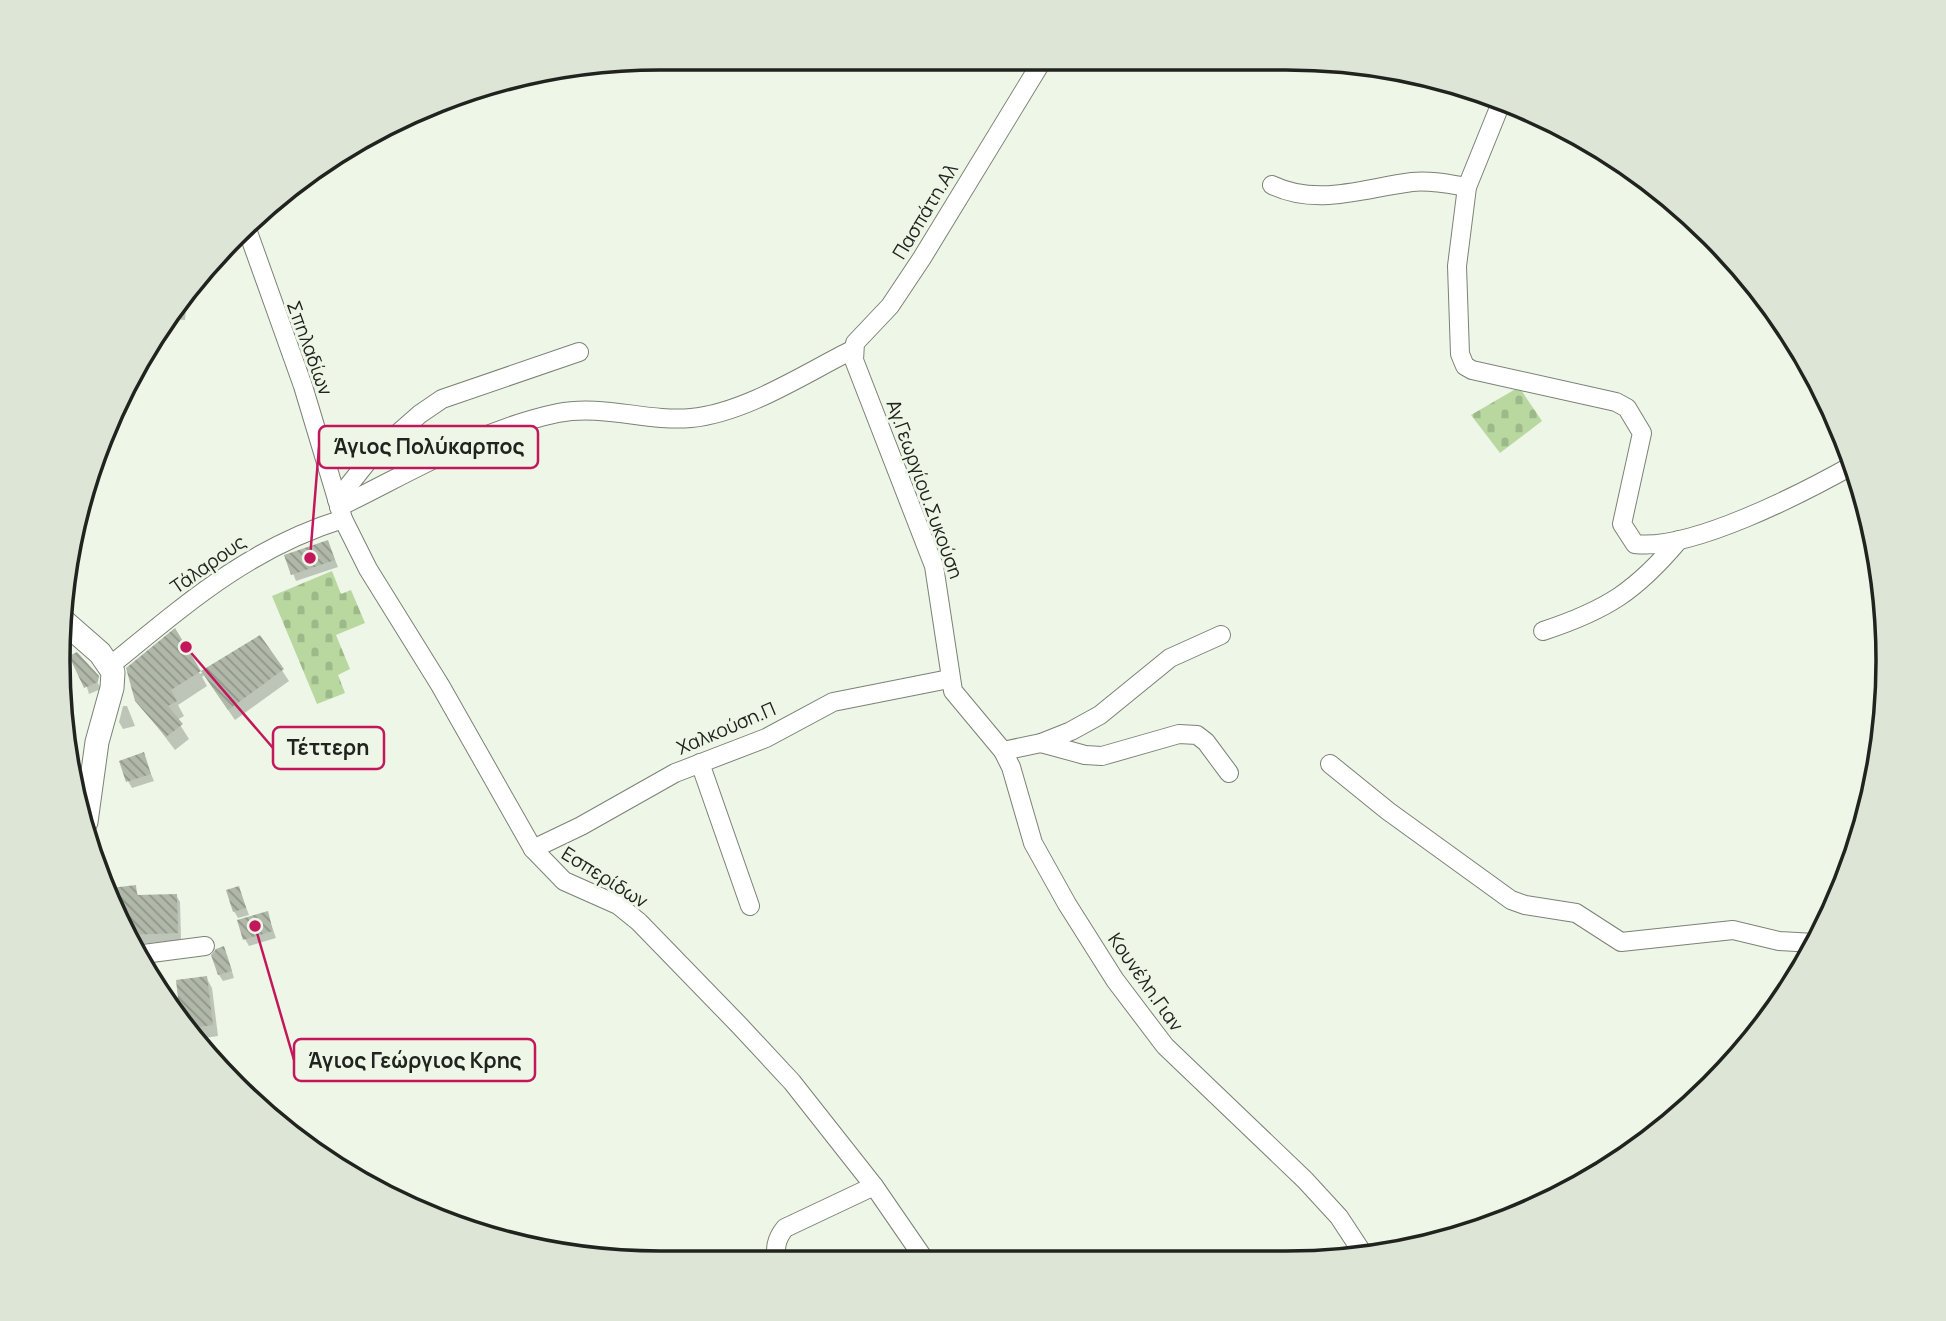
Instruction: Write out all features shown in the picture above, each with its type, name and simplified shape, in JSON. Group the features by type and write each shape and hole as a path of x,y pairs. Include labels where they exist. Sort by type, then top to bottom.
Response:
{"main road":[{"path":"71,631 111,665 113,680 97,742 88,806"}],"street":[{"name":"Πασπάτη.Αλ","path":"852,350 858,337 890,306 922,258 1037,70"},
{"path":"1498,110 1467,187 1457,266 1460,354 1465,366 1554,390 1604,398 1627,408 1642,433 1622,524 1635,544 1654,547 1729,523 1844,469"},
{"path":"1272,185 1289,193 1309,197 1415,182 1467,187"},
{"name":"Σπηλαδίων","path":"249,237 303,386 340,509"},
{"name":"Αγ.Γεωργίου.Συκούση","path":"852,350 904,494 934,566 949,679 953,691 981,725"},
{"name":"Τάλαρους","path":"111,665 227,572 340,509 511,426 561,412 601,410 691,418 729,410 852,350"},
{"path":"340,509 372,456 420,414 442,400 579,352"},
{"name":"Εσπερίδων","path":"340,509 368,569 440,685 533,849 565,881 618,905 639,922 792,1082 874,1186 919,1251"},
{"path":"1543,631 1605,607 1628,593 1654,570 1679,540"},
{"path":"1003,751 1041,743 1071,731 1100,715 1170,658 1221,635"},
{"name":"Χαλκούση.Π","path":"533,849 581,826 675,773 766,738 833,702 949,679"},
{"name":"Κουνέλη.Γιαν","path":"981,725 1003,751 1012,768 1033,843 1066,904 1141,1017 1180,1061 1304,1180 1339,1217 1358,1246"},
{"path":"1041,743 1085,755 1102,756 1179,734 1197,735 1206,742 1229,773"},
{"path":"700,763 750,906"},
{"path":"1330,764 1388,811 1511,900 1525,905 1576,913 1620,942 1733,930 1779,941 1804,942"},
{"path":"147,953 205,946"},
{"path":"775,1251 777,1237 785,1228 874,1186"}],"green space":[{"path":"1519,387 1542,421 1500,453 1471,415"},
{"path":"332,571 341,594 351,590 365,623 336,635 350,669 338,675 345,693 317,704 272,596"}],"building":[{"path":"328,540 335,560 291,575 284,555"},
{"path":"175,628 201,671 171,690 177,701 168,706 183,724 166,737 135,701 126,668"},
{"path":"260,635 284,669 228,710 201,671"},
{"path":"77,652 99,676 98,682 84,688 70,655"},
{"path":"144,752 151,774 126,782 119,761"},
{"path":"136,885 137,895 177,894 178,933 138,935 116,887"},
{"path":"239,886 246,908 233,912 226,890"},
{"path":"268,911 273,931 243,940 237,920"},
{"path":"224,946 232,971 218,975 211,955"},
{"path":"207,976 213,1025 198,1027 192,1020 178,1001 176,980"}],"place":[{"name":"Άγιος Πολύκαρπος","path":"310,558"},
{"name":"Τέττερη","path":"186,647"},
{"name":"Άγιος Γεώργιος Κρης","path":"255,926"}]}
